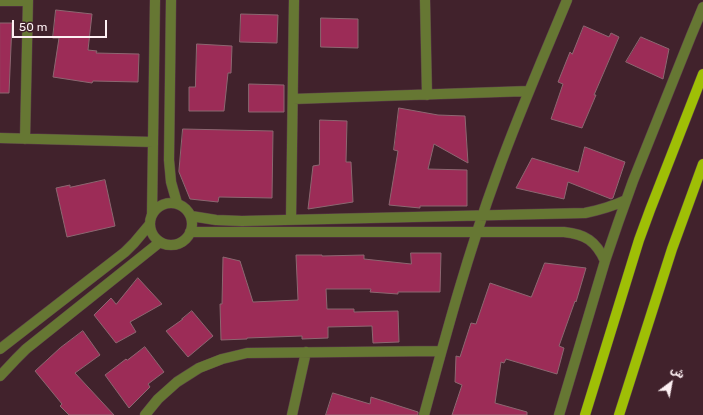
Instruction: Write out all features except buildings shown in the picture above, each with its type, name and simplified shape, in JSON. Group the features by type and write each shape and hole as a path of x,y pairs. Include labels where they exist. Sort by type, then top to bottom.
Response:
{"main road":[{"path":"585,415 639,240 703,74"},
{"path":"619,415 672,249 703,164"}],"street":[{"path":"0,349 125,252 134,243 151,220 155,210 160,206 171,203 183,206 188,210 191,216 192,227 188,237 180,243 170,245 160,242 151,231 151,220 153,142 155,0"},
{"path":"171,0 169,160 171,182 177,204"},
{"path":"292,220 294,0"},
{"path":"425,0 427,95"},
{"path":"424,415 441,351 482,215 529,91 567,0"},
{"path":"0,1 28,1 25,139"},
{"path":"559,415 605,261 626,200 703,7"},
{"path":"293,98 529,91"},
{"path":"0,138 153,142"},
{"path":"191,216 229,221 585,213 606,208 626,200"},
{"path":"190,232 564,232 574,233 585,237 594,243 601,251 605,261"},
{"path":"0,376 26,349 160,242"},
{"path":"145,415 158,399 177,382 198,368 222,359 247,353 441,351"},
{"path":"292,415 306,352"}]}
